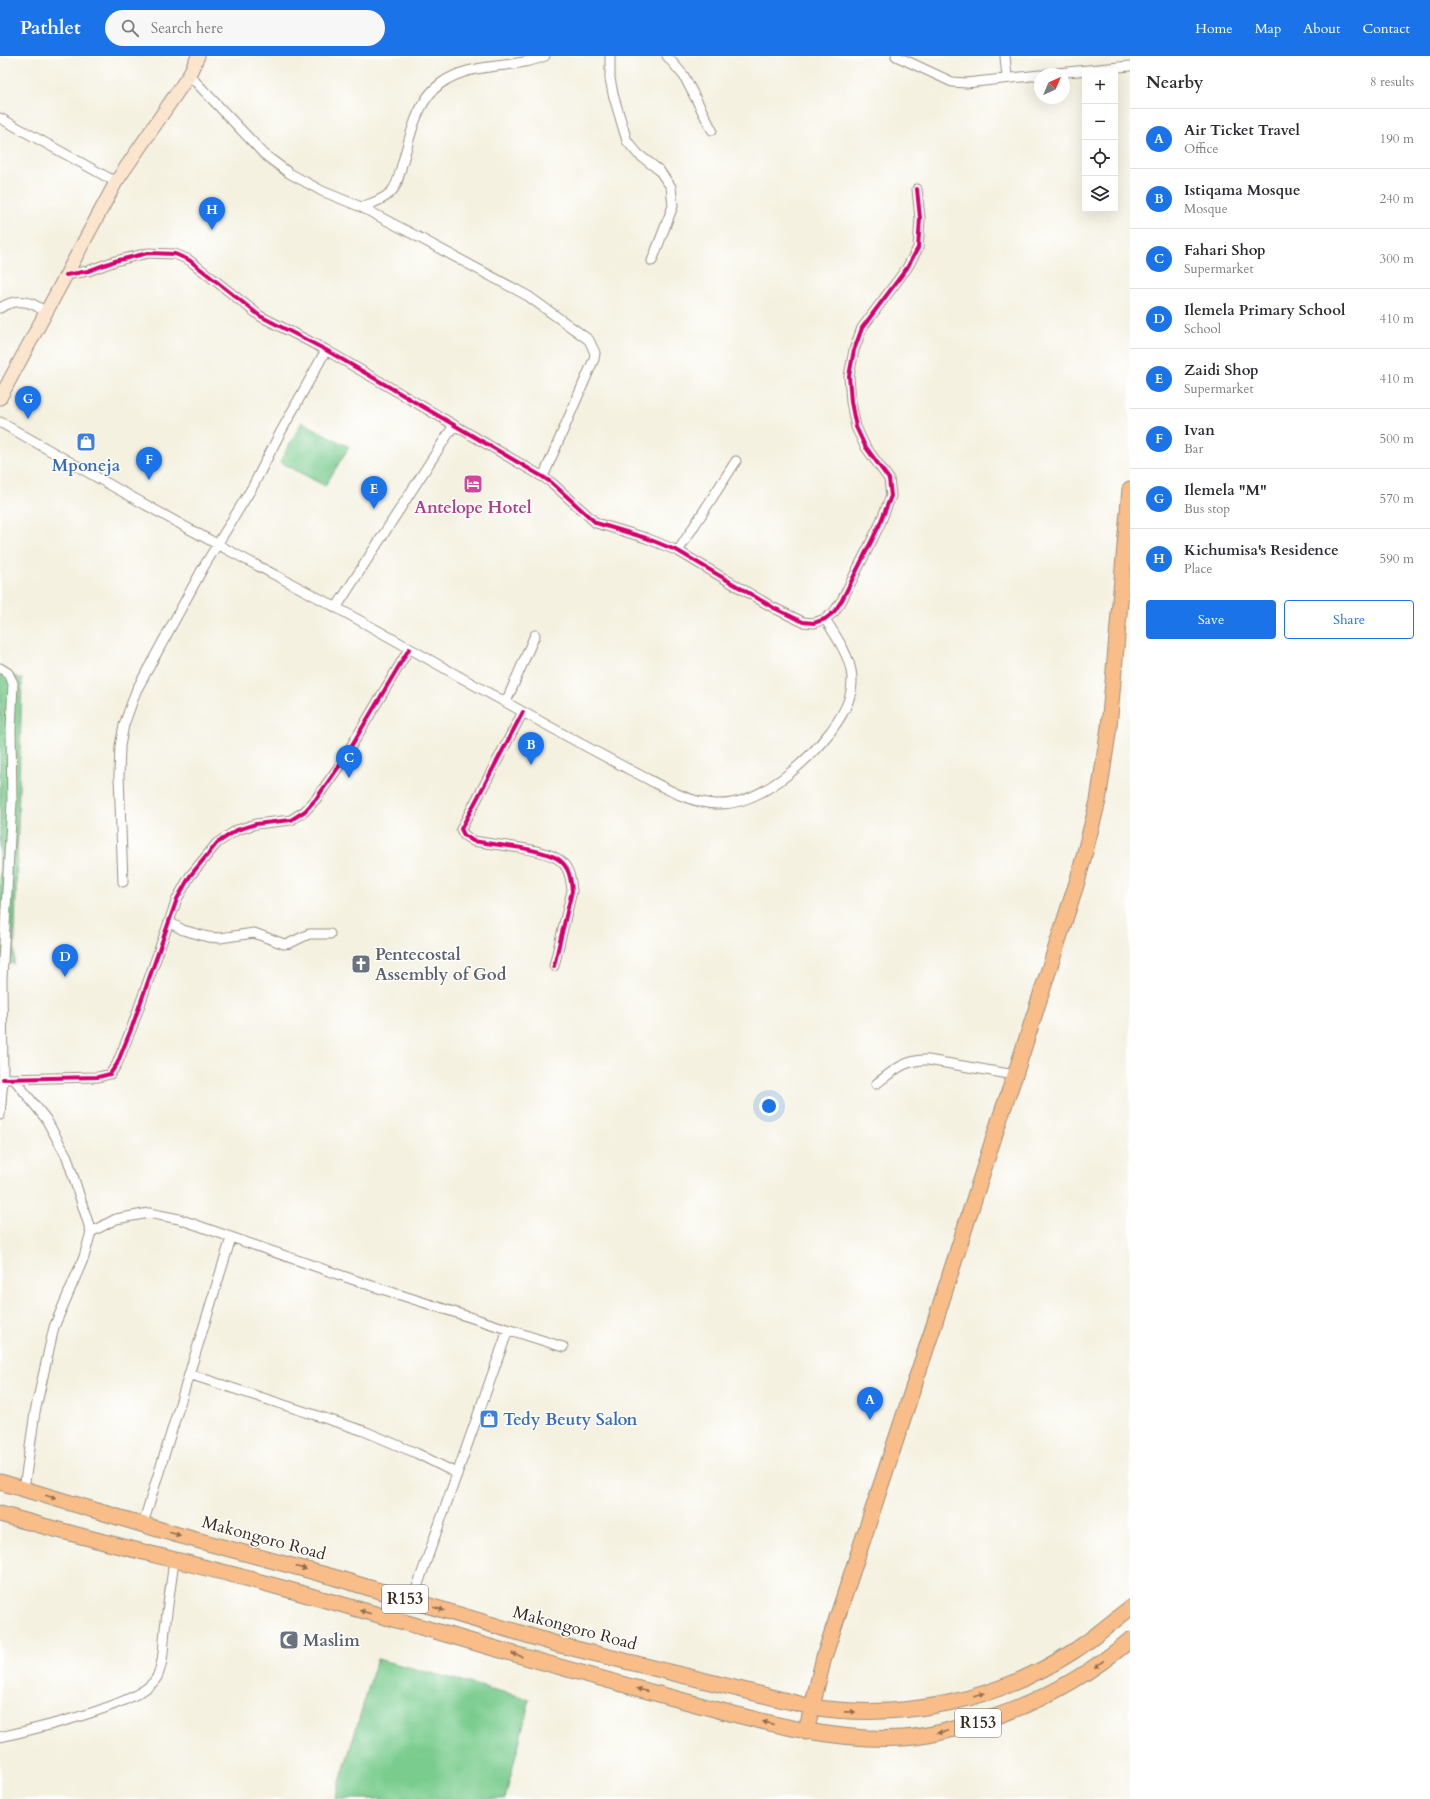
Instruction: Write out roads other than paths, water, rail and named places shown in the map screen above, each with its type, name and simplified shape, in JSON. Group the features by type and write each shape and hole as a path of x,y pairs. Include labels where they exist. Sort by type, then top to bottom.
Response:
{"main road":[{"path":"806,1732 824,1656 934,1328 1000,1118 1078,879 1098,801 1108,727 1130,488"},
{"name":"Makongoro Road","path":"0,1482 143,1524 333,1576 560,1645 812,1707 842,1711 905,1711 968,1698 1011,1683 1047,1667 1075,1650 1130,1608"},
{"name":"R153","path":"0,1514 314,1597 574,1671 806,1732 840,1736 906,1738 943,1732 989,1720 1052,1693 1090,1671 1130,1640"}],"street":[{"path":"0,398 116,182 189,75 198,56"},
{"path":"361,208 390,193 396,185 409,136 429,94 439,84 451,76 481,67 524,62 545,56"},
{"path":"610,56 610,78 613,94 627,141 638,154 659,170 671,187 673,206 652,261"},
{"path":"667,56 684,76 712,130"},
{"path":"896,56 952,82 966,83 1034,76"},
{"path":"1005,56 1007,78"},
{"path":"1070,72 1130,66"},
{"path":"189,75 265,155 295,176 322,191 361,208 528,296 574,327 593,345 595,353 594,359 543,477"},
{"path":"0,118 116,182"},
{"path":"66,275 88,271 115,261 148,253 175,254 189,260 260,316 326,350 543,477 552,483 596,523 646,538 678,551 710,568 774,608 803,622 814,623 825,619 834,612 842,600 879,526 891,496 889,479 865,446 856,427 851,402 849,376 854,350 862,328 907,268 918,248 920,218 917,189"},
{"path":"0,308 8,304 24,302 33,303 45,312"},
{"path":"123,882 119,776 120,746 124,725 136,691 216,544 253,486 326,350"},
{"path":"0,422 216,544 336,608 523,712 671,791 698,800 715,804 733,803 750,798 766,790 806,759 833,728 848,702 853,684 849,660 825,619"},
{"path":"336,608 454,425"},
{"path":"678,551 736,462"},
{"path":"506,702 536,635"},
{"path":"3,1079 98,1077 110,1074 117,1064 132,1027 169,922 178,899 190,876 217,843 237,830 256,824 291,820 305,811 316,799 340,765 409,649"},
{"path":"0,668 8,673 13,683 11,730 12,802 1,979 3,1079 0,1115"},
{"path":"523,712 461,829 464,836 474,841 546,853 559,859 567,870 571,880 572,891 554,966"},
{"path":"169,922 183,930 208,937 220,938 254,933 284,944 290,943 309,934 330,934"},
{"path":"876,1084 896,1068 916,1059 1015,1075"},
{"path":"14,1079 46,1119 57,1137 67,1157 91,1232 84,1257 54,1327 35,1412 24,1489"},
{"path":"91,1232 116,1218 149,1213 179,1219 231,1238 563,1347"},
{"path":"143,1524 231,1238"},
{"path":"412,1601 456,1473 508,1330"},
{"path":"189,1374 364,1431 416,1453 456,1473"},
{"path":"0,1737 43,1727 84,1715 131,1698 145,1690 156,1679 162,1656 174,1560"}],"place":[{"name":"Kichumisa's Residence","path":"212,230"},
{"name":"Ilemela \"M\"","path":"28,419"},
{"name":"Mponeja","path":"86,442"},
{"name":"Ivan","path":"149,480"},
{"name":"Antelope Hotel","path":"473,484"},
{"name":"Zaidi Shop","path":"374,509"},
{"name":"Istiqama Mosque","path":"531,765"},
{"name":"Fahari Shop","path":"349,778"},
{"name":"Pentecostal Assembly of God","path":"361,964"},
{"name":"Ilemela Primary School","path":"65,977"},
{"name":"Tedy Beuty Salon","path":"489,1419"},
{"name":"Air Ticket Travel","path":"870,1420"},
{"name":"Maslim","path":"289,1640"}]}
